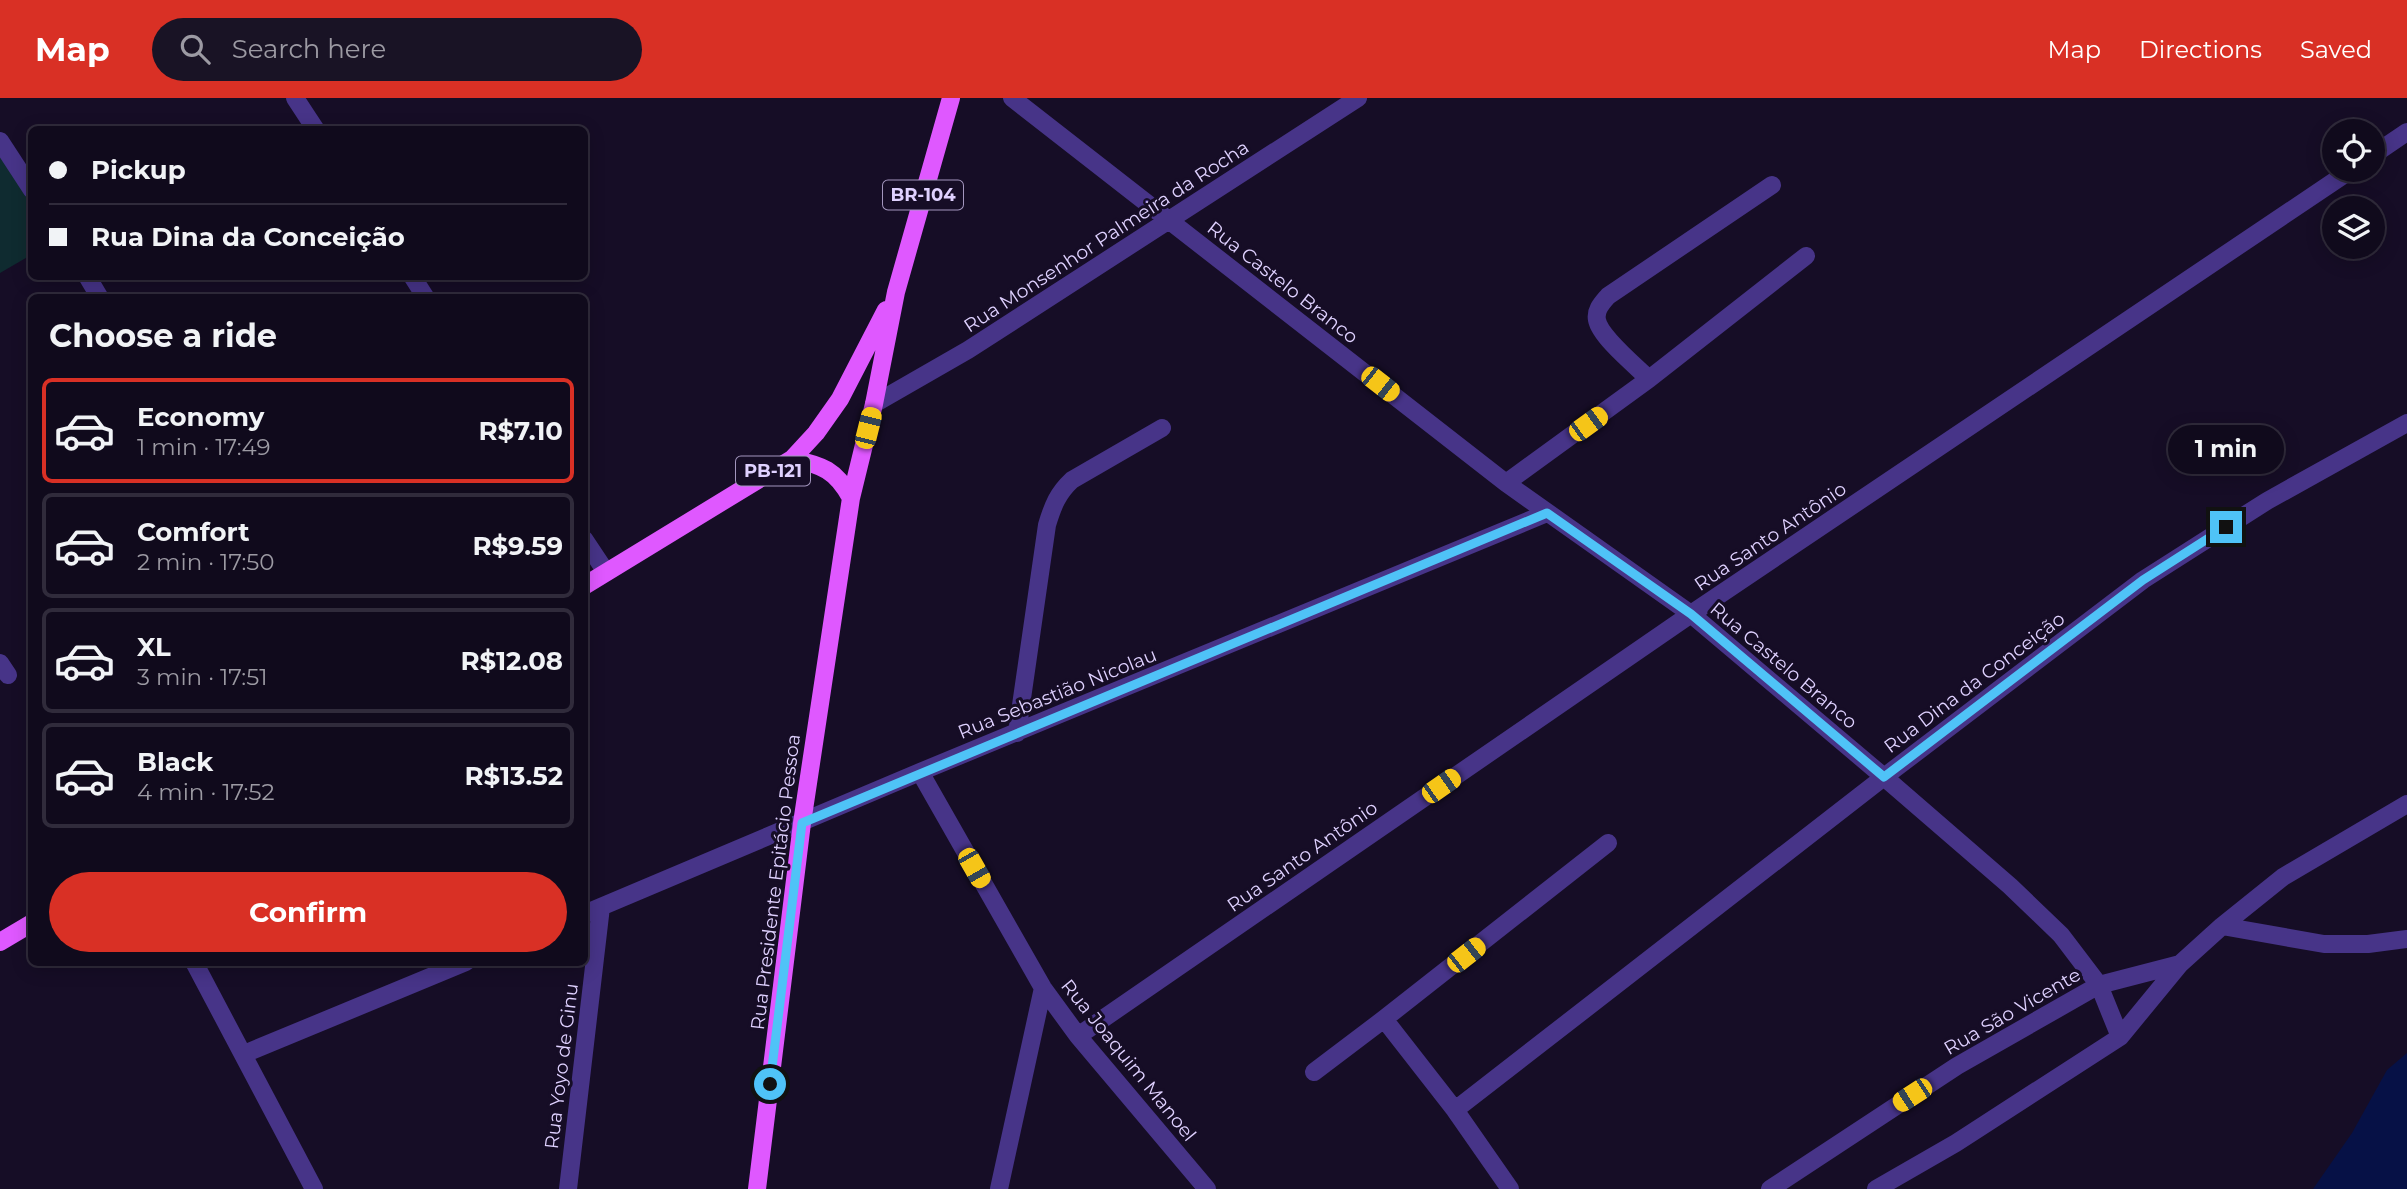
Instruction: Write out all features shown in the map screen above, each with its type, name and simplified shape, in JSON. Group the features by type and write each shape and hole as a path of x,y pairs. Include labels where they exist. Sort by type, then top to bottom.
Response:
{"main road":[{"name":"BR-104","path":"895,292 951,98"},
{"name":"Rua Presidente Epitácio Pessoa","path":"757,1189 802,823 851,498 874,404 895,292"},
{"name":"PB-121","path":"588,583 792,458 816,433 840,399 895,292"},
{"path":"792,458 829,470 843,482 851,498"},
{"path":"0,942 28,925"}],"street":[{"path":"295,98 313,126"},
{"name":"Rua Castelo Branco","path":"1012,98 1506,483 1691,614 1884,777 2019,894 2061,935 2099,985 2120,1037"},
{"name":"Rua Monsenhor Palmeira da Rocha","path":"874,404 968,350 1358,98"},
{"path":"2385,147 2407,132"},
{"path":"0,141 28,184"},
{"name":"Rua Santo Antônio","path":"1078,1036 1691,614 2333,182"},
{"path":"1649,379 1601,330 1596,318 1598,308 1608,296 1772,186"},
{"path":"1506,483 1649,379 1806,256"},
{"name":"Rua Dina da Conceição","path":"1455,1110 2143,580 2267,501 2407,423"},
{"path":"1017,733 1047,524 1053,504 1060,491 1072,480 1162,428"},
{"name":"Rua Sebastião Nicolau","path":"593,910 1547,513"},
{"path":"588,545 606,572"},
{"name":"Rua Joaquim Manoel","path":"920,772 1043,988 1078,1036 1207,1189"},
{"name":"Rua São Vicente","path":"1876,1189 1956,1143 2120,1037 2180,964 2222,926 2283,877 2407,804"},
{"path":"1314,1072 1608,843"},
{"name":"Rua Yoyo de Ginu","path":"588,966 593,910"},
{"path":"2222,926 2323,944 2368,944 2407,939"},
{"name":"Rua São Vicente","path":"1769,1189 1957,1066 2099,985 2180,964"},
{"path":"196,966 314,1189"},
{"path":"244,1054 456,966"},
{"name":"Rua Yoyo de Ginu","path":"568,1189 588,966"},
{"path":"999,1189 1043,988"},
{"path":"1384,1019 1455,1110 1510,1189"}],"green space":[{"path":"0,155 28,194 28,257 0,273"}],"shaded area":[{"path":"2407,1053 2407,1189 2313,1189 2352,1133 2387,1070"}],"route":[{"path":"770,1084 802,823 1547,513 1691,614 1884,777 2143,580 2226,527"}]}
